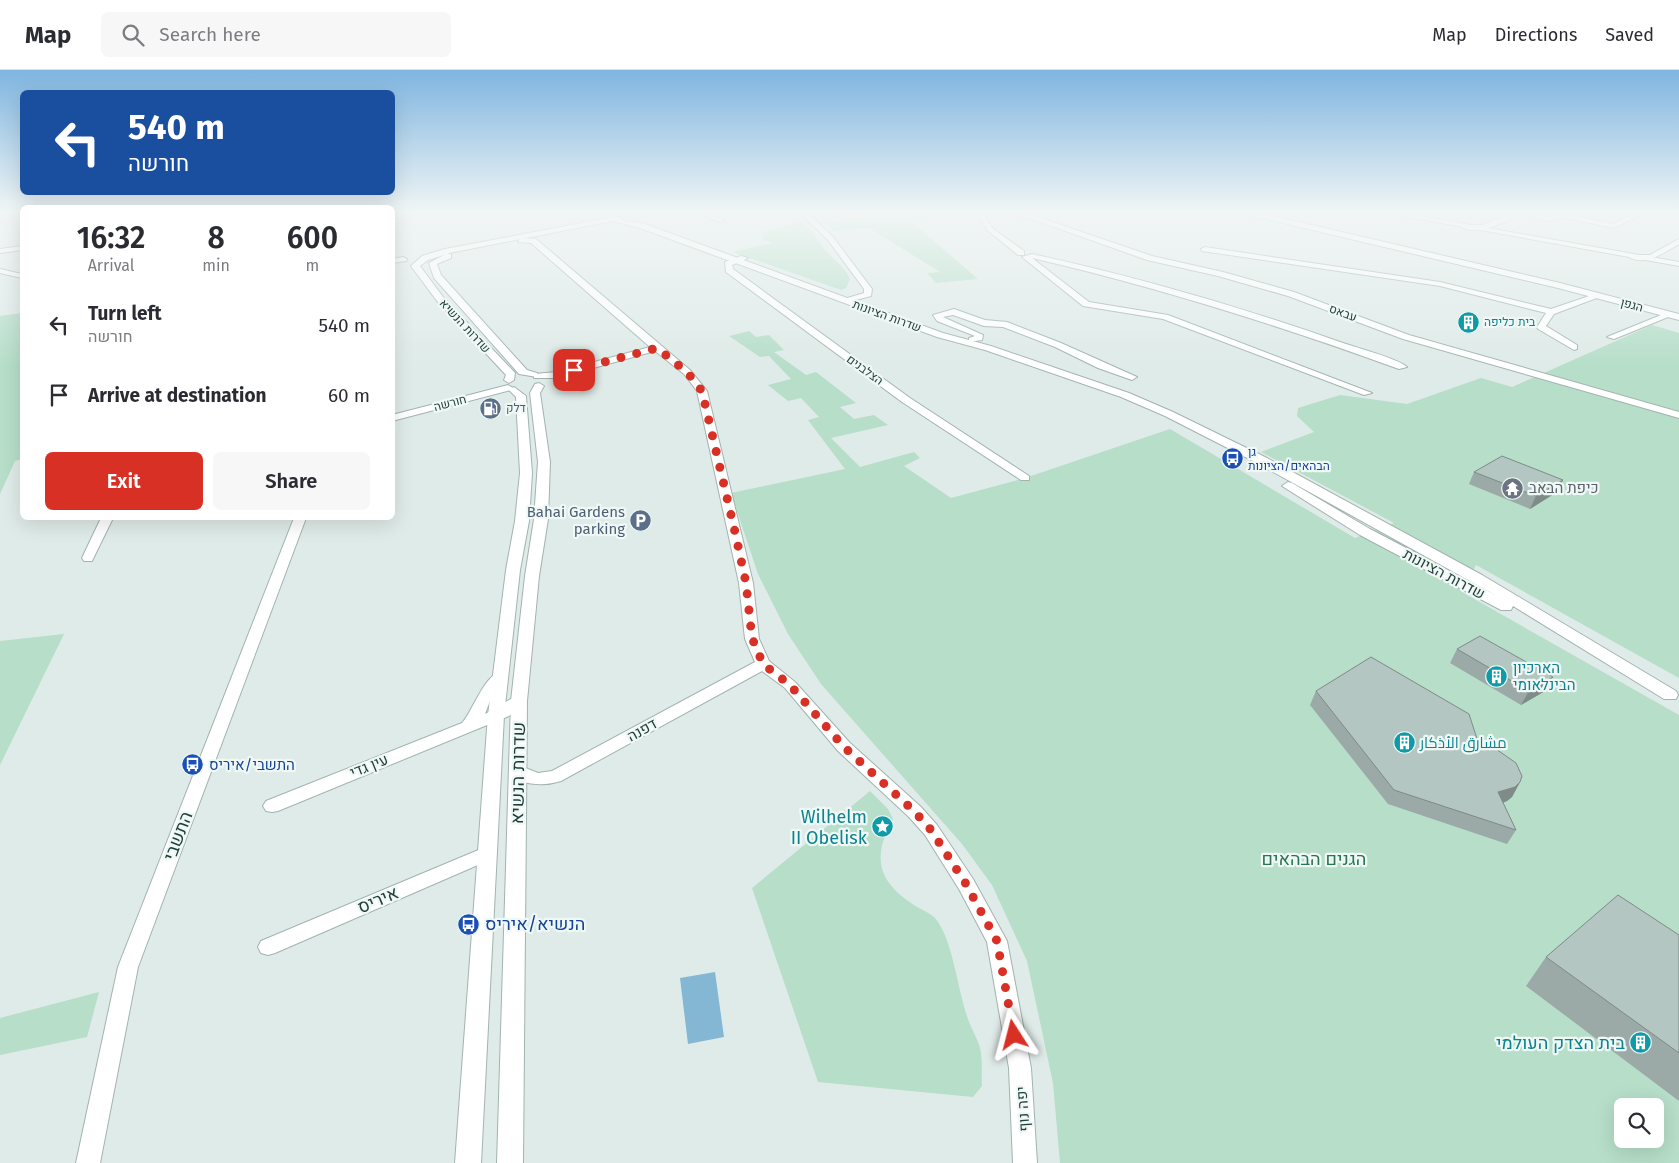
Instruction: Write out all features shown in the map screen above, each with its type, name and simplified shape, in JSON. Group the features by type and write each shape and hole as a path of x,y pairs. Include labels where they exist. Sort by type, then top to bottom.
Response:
{"street":[{"name":"שדרות הנשיא","path":"416,265 415,266 440,299 511,374 510,386 521,396 526,473 522,521 513,570 496,715 468,1163"},
{"name":"שדרות הנשיא","path":"433,265 432,266 437,276 516,365 523,372 538,380 535,393 544,462 541,520 532,576 519,701 510,1163"},
{"name":"יפה נוף","path":"566,265 657,348 687,372 702,391 746,583 752,638 763,664 790,685 844,747 915,812 931,830 966,884 997,941 1020,1068 1026,1163"},
{"name":"הצלבנים","path":"728,265 729,270 906,400 1025,478"},
{"name":"שדרות הציונות","path":"757,265 972,340 988,348"},
{"path":"850,265 868,289 868,294 853,299"},
{"path":"1039,265 1086,304 1165,317 1367,393"},
{"path":"1067,265 1208,300 1312,334 1402,368"},
{"name":"עבאס","path":"1181,265 1291,294 1406,337 1679,415"},
{"path":"1312,265 1440,284 1551,312 1598,296"},
{"name":"הגפן","path":"1469,265 1676,316"},
{"path":"0,271 20,276"},
{"name":"שדרות הציונות","path":"853,299 948,338 988,348 1141,401 1223,442 1249,464 1365,532 1674,698"},
{"path":"972,340 979,338 979,335 940,320 937,316 954,312 984,323 1004,324 1058,345 1101,366 1132,377"},
{"path":"1551,312 1541,327 1574,347"},
{"name":"הגפן","path":"1611,337 1676,316"},
{"path":"510,386 524,390 538,380 657,348"},
{"name":"חורשה","path":"395,417 510,386"},
{"path":"88,558 106,520"},
{"name":"התשבי","path":"88,1163 128,967 299,520"},
{"name":"דפנה","path":"518,771 537,779 556,777 763,664"},
{"path":"467,726 476,718 483,700 500,678"},
{"name":"עין גדי","path":"272,806 496,715 519,701"},
{"name":"איריס","path":"268,947 488,853"}],"green space":[{"path":"770,265 840,265 850,279 846,288 841,290"},
{"path":"929,265 962,265 978,279 936,283 927,273 940,272"},
{"path":"20,313 20,460 15,461 0,494 0,316"},
{"name":"הגנים הבהאים","path":"1652,325 1679,333 1679,678 1476,565 1462,592 1679,715 1679,1163 1060,1163 1053,1083 1027,961 992,885 962,844 821,684 788,634 758,574 731,493 845,469 808,420 819,417 801,398 788,401 768,385 791,379 769,356 760,357 729,336 749,331 756,337 769,335 784,350 774,352 806,375 816,372 856,403 840,407 854,419 874,415 888,425 831,438 860,467 914,452 920,458 904,466 951,498 1025,478 1170,429 1355,538 1394,523 1261,452 1314,432 1297,416 1298,408 1340,395 1407,404 1481,378 1512,387"},
{"path":"64,634 0,765 0,641"},
{"path":"870,791 888,809 893,819 882,844 881,866 885,875 899,894 929,913 938,922 948,942 968,1020 981,1053 982,1086 973,1097 818,1082 752,888"},
{"path":"99,992 87,1037 0,1055 0,1018"}],"water":[{"path":"715,972 724,1037 688,1044 680,978"}],"building":[{"path":"1502,456 1563,480 1536,496 1474,472"},
{"path":"1480,636 1553,677 1529,691 1457,649"},
{"name":"مشارق الأذكار","path":"1371,657 1469,714 1478,742 1496,749 1516,763 1522,776 1520,782 1515,787 1498,792 1516,830 1394,790 1316,691"},
{"path":"1618,895 1679,935 1679,1053 1546,957"}],"place":[{"name":"בית כליפה","path":"1468,322"},
{"name":"דלק","path":"490,408"},
{"name":"גן הבהאים/הציונות","path":"1232,459"},
{"name":"כיפת הבאב","path":"1513,488"},
{"name":"Bahai Gardens parking","path":"641,521"},
{"name":"הארכיון הבינלאומי","path":"1497,677"},
{"name":"مشارق الأذكار","path":"1404,743"},
{"name":"התשבי/איריס","path":"193,765"},
{"name":"Wilhelm II Obelisk","path":"883,827"},
{"name":"הנשיא/איריס","path":"469,924"},
{"name":"בית הצדק העולמי","path":"1641,1043"}],"route":[{"path":"574,370 657,348 687,372 702,391 746,583 752,638 763,664 790,685 808,703 823,725 844,747 915,812 931,830 966,884 997,941 1014,1035"}]}
